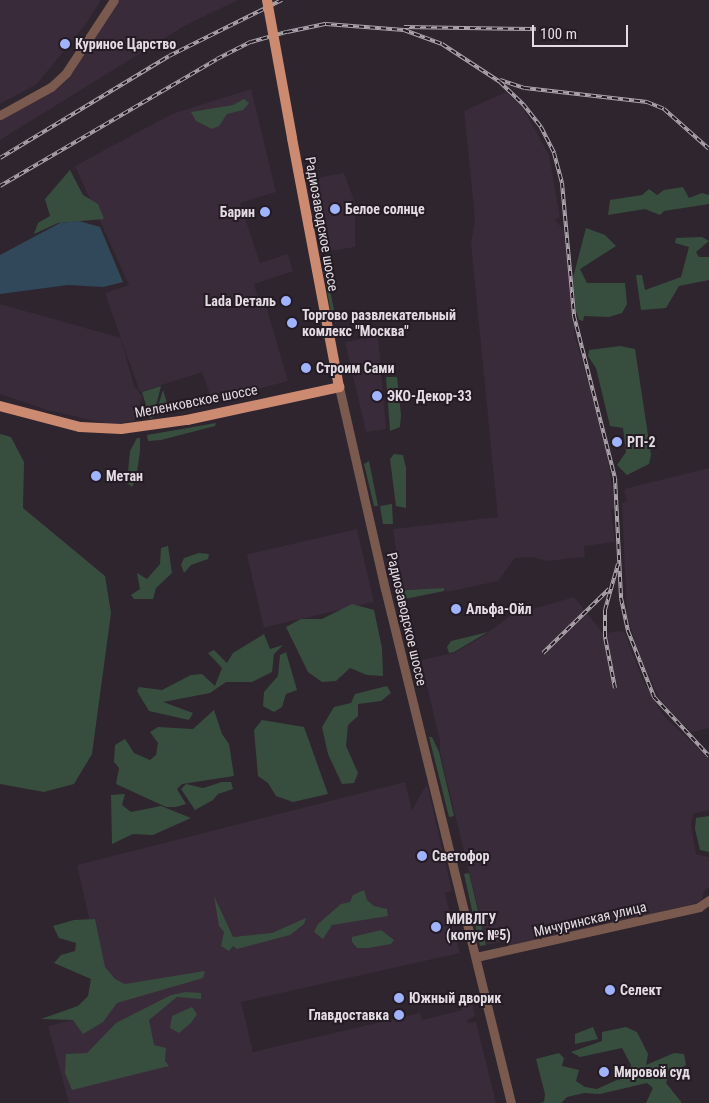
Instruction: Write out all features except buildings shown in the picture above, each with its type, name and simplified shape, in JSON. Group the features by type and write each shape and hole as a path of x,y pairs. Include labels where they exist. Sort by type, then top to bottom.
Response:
{"main road":[{"name":"Радиозаводское шоссе","path":"267,0 339,387"},
{"name":"Меленковское шоссе","path":"0,406 80,427 121,429 187,420 339,387"}],"street":[{"path":"0,115 51,87 66,73 114,0"},
{"name":"Радиозаводское шоссе","path":"339,387 512,1103"},
{"name":"Мичуринская улица","path":"476,958 699,908 709,900"}],"shaded area":[{"path":"0,0 101,0 85,25 37,84 0,104"},
{"path":"118,0 238,0 186,25 0,140 0,121 49,92 77,64"},
{"path":"251,89 276,192 240,203 260,263 287,254 293,271 254,284 261,308 266,306 288,381 212,401 202,372 140,392 121,339 134,386 142,396 137,420 113,425 47,410 0,394 0,304 121,338 105,293 129,285 75,166 172,114"},
{"path":"506,92 523,108 549,155 560,217 555,220 563,229 566,248 575,336 606,445 615,509 611,510 615,542 584,546 585,557 547,561 532,557 515,558 498,581 452,591 444,591 444,588 402,592 393,529 498,517 471,244 475,219 464,111"},
{"path":"344,173 355,203 355,247 329,251 328,246 321,244 313,192 321,177"},
{"path":"378,336 386,429 366,432 345,342"},
{"path":"709,468 709,728 692,732 675,717 659,697 642,662 627,616 622,503 627,501 624,489"},
{"path":"357,529 374,602 264,627 247,554"},
{"path":"574,597 603,633 624,631 643,681 663,715 709,759 709,810 693,814 691,825 696,854 709,857 709,888 705,889 701,902 506,949 504,941 487,945 440,753 440,741 421,660 454,653 485,635 511,615"},
{"path":"405,782 412,810 427,784 452,891 445,893 460,953 241,1002 253,1052 420,1013 422,1020 462,1010 461,1004 472,1001 475,1016 467,1020 468,1023 476,1022 496,1103 69,1103 48,1026 110,1011 77,865"}],"green space":[{"path":"244,99 249,103 243,110 227,114 219,126 212,129 196,121 191,112 233,105"},
{"path":"70,170 83,195 98,204 104,219 58,223 34,234 38,223 50,216 45,199"},
{"path":"683,187 689,198 702,193 709,195 709,204 664,211 660,215 645,209 608,215 610,200 642,195 649,189 657,195 664,190"},
{"path":"586,228 605,235 616,246 580,269 587,283 625,283 627,304 622,313 609,317 584,316 583,321 579,320 576,311 573,278"},
{"path":"702,237 709,241 696,252 699,257 709,257 709,280 679,286 666,308 641,310 636,275 642,275 645,290 681,277 689,247 675,243 676,238"},
{"path":"325,265 336,324 331,313 323,269"},
{"path":"620,346 635,349 651,455 649,464 627,475 617,465 626,452 623,428 610,426 596,368 588,356 589,350"},
{"path":"386,377 397,377 401,415 400,427 390,431"},
{"path":"161,386 153,417 150,419 142,392"},
{"path":"163,390 170,413 155,416"},
{"path":"216,423 215,426 161,440 148,441 147,435"},
{"path":"0,434 11,437 24,462 23,508 105,576 111,613 92,754 74,784 44,792 0,784"},
{"path":"137,438 140,438 140,451 136,479 132,487 127,483 130,451"},
{"path":"394,454 403,455 406,468 406,508 396,506 390,459"},
{"path":"369,461 378,506 374,506 364,464"},
{"path":"392,504 393,524 383,524 380,506"},
{"path":"168,546 172,573 156,588 153,599 134,599 131,595 140,589 137,573 147,579 160,564 161,548"},
{"path":"199,553 209,554 208,559 191,565 184,573 181,565 184,558"},
{"path":"444,588 444,591 400,600 393,591"},
{"path":"352,604 374,610 382,648 383,676 367,675 350,668 336,681 322,682 308,672 286,627 301,619 322,619"},
{"path":"488,632 449,653 447,647 451,641"},
{"path":"264,634 270,649 283,645 274,654 272,672 252,682 226,682 210,693 163,702 193,713 189,720 149,711 137,691 139,687 162,690 191,675 202,674 215,686 222,668 208,653 214,650 227,663 233,653"},
{"path":"286,652 297,690 286,694 282,707 274,712 263,706 264,692 278,676 280,655"},
{"path":"387,686 391,693 381,701 358,704 358,716 348,725 346,746 358,773 354,783 342,784 328,754 322,727 334,707 351,703 355,694"},
{"path":"214,710 222,734 229,744 234,776 182,784 177,789 186,804 176,807 166,807 116,784 119,768 114,762 115,745 125,739 134,753 150,760 156,755 158,743 150,732 158,727 193,729"},
{"path":"262,720 304,727 328,794 293,802 276,796 268,783 258,776 254,730"},
{"path":"429,737 432,737 439,752 454,816 449,817"},
{"path":"222,782 231,782 233,789 218,794 213,800 195,810 181,789 186,784 203,788"},
{"path":"125,794 122,805 131,812 161,806 191,818 153,835 133,834 112,844 111,795"},
{"path":"709,816 709,852 700,850 695,829 696,818"},
{"path":"469,873 486,945 480,946 464,874"},
{"path":"364,890 367,900 374,906 387,909 388,916 332,925 323,939 314,932 318,924 341,904 350,902 353,895"},
{"path":"214,896 233,937 272,933 306,918 304,924 290,935 237,949 233,946 229,951 221,946 224,932 219,926"},
{"path":"95,919 105,967 115,979 125,984 205,971 203,978 117,1003 103,1022 83,1034 73,1020 41,1019 78,1006 88,996 91,979 54,963 61,955 75,951 76,943 59,938 53,926 74,920"},
{"path":"381,930 394,940 391,944 357,948 352,942 352,937"},
{"path":"186,992 201,993 201,999 177,997 149,1020 154,1045 166,1048 165,1061 169,1066 72,1090 65,1073 66,1054 87,1053 116,1023 171,995"},
{"path":"192,1007 197,1014 191,1023 179,1033 170,1028 172,1016"},
{"path":"593,1027 598,1039 575,1044 575,1034"},
{"path":"626,1027 637,1032 648,1054 646,1065 674,1053 684,1054 686,1065 668,1077 666,1083 682,1103 646,1103 653,1088 647,1083 600,1094 584,1093 567,1097 561,1103 540,1103 544,1102 545,1094 536,1059 559,1053 564,1058 562,1066 579,1070 576,1081 585,1087 597,1089 628,1075 631,1065 622,1048 580,1057 571,1052 602,1041 602,1032"}],"water":[{"path":"79,221 100,227 123,282 103,287 68,285 0,294 0,255 60,223"}],"railway":[{"path":"0,158 169,56 282,0"},
{"path":"0,186 217,59 251,42 287,32 326,24 404,30 442,44 500,82 523,104 541,127 554,153 562,183 574,316 615,478 621,598 628,631 654,697 709,756"},
{"path":"404,27 536,29"},
{"path":"500,80 525,88 647,102 664,109 709,149"},
{"path":"615,688 605,637 605,610 618,564"},
{"path":"543,653 609,589"}],"place":[{"name":"Куриное Царство","path":"65,44"},
{"name":"Белое солнце","path":"335,209"},
{"name":"Барин","path":"265,212"},
{"name":"Lada Dеталь","path":"286,301"},
{"name":"Торгово развлекательный комлекс \"Москва\"","path":"292,323"},
{"name":"Строим Сами","path":"306,368"},
{"name":"ЭКО-Декор-33","path":"377,396"},
{"name":"РП-2","path":"617,442"},
{"name":"Метан","path":"96,476"},
{"name":"Альфа-Ойл","path":"456,609"},
{"name":"Светофор","path":"422,856"},
{"name":"МИВЛГУ (копус №5)","path":"436,927"},
{"name":"Селект","path":"610,990"},
{"name":"Южный дворик","path":"399,998"},
{"name":"Главдоставка","path":"399,1015"},
{"name":"Мировой суд","path":"604,1072"}]}
